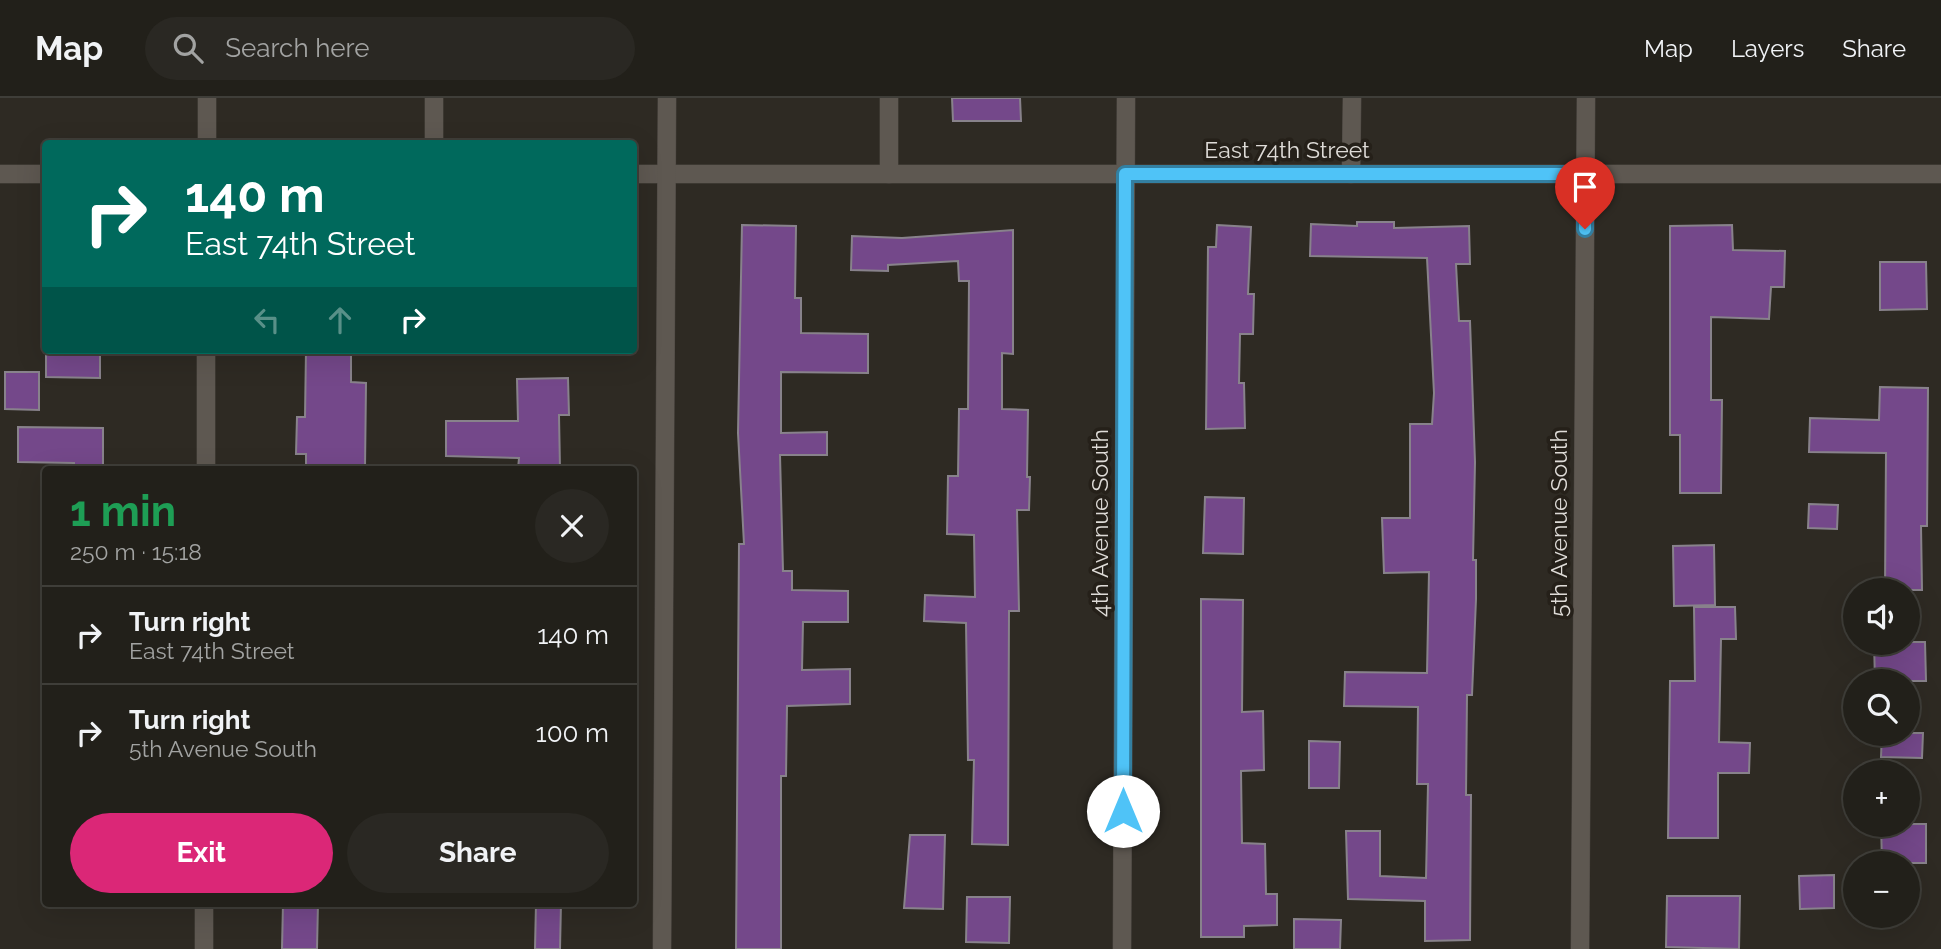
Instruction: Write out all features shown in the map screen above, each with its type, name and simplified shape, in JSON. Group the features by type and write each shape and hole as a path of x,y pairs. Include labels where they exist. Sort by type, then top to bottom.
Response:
{"street":[{"path":"207,98 207,140"},
{"path":"434,98 434,140"},
{"path":"662,949 667,98"},
{"path":"889,98 889,174"},
{"name":"4th Avenue South","path":"1122,949 1126,98"},
{"path":"1351,174 1352,98"},
{"name":"5th Avenue South","path":"1580,949 1586,98"},
{"path":"0,174 42,174"},
{"name":"East 74th Street","path":"637,174 1941,174"},
{"path":"205,466 206,354"},
{"path":"204,907 204,949"}],"building":[{"path":"952,98 1020,98 1021,121 953,121"},
{"path":"1357,222 1394,222 1394,228 1469,226 1470,264 1456,264 1459,321 1470,321 1475,462 1473,560 1476,560 1476,599 1472,695 1467,695 1466,795 1471,795 1470,940 1425,941 1425,901 1348,899 1346,831 1380,831 1380,876 1426,878 1428,784 1417,784 1418,707 1344,706 1345,672 1427,673 1429,572 1384,573 1382,518 1410,518 1410,424 1432,424 1434,393 1427,258 1310,256 1311,224 1357,226"},
{"path":"742,225 796,226 795,298 801,298 801,333 868,334 868,373 781,372 781,433 827,432 827,455 780,455 783,571 792,571 792,590 848,591 848,622 803,622 802,670 850,669 850,704 787,706 786,776 781,776 781,949 736,949 739,544 744,544 738,433"},
{"path":"1217,225 1251,227 1248,294 1254,294 1253,334 1240,334 1239,383 1244,383 1245,428 1206,429 1208,247 1216,247"},
{"path":"1732,225 1733,250 1785,251 1784,287 1771,287 1769,319 1711,317 1711,400 1722,400 1721,493 1680,493 1680,435 1670,435 1670,226"},
{"path":"1013,230 1013,354 1002,353 1002,409 1028,410 1027,477 1030,477 1029,510 1017,510 1019,611 1009,611 1008,845 972,844 974,760 968,760 966,623 924,621 925,595 975,597 974,535 947,534 948,476 958,476 959,409 968,409 969,281 959,281 958,261 888,265 888,271 851,270 852,236 902,238"},
{"path":"1880,262 1926,262 1927,309 1880,310"},
{"path":"46,354 100,354 100,378 46,377"},
{"path":"306,354 351,354 351,382 366,383 365,466 306,466 306,454 296,454 297,417 305,417"},
{"path":"5,372 39,372 39,410 5,409"},
{"path":"568,378 569,415 559,415 560,466 518,466 519,458 446,456 446,421 518,421 517,379"},
{"path":"1880,387 1928,388 1927,526 1921,526 1922,590 1920,578 1885,578 1886,453 1809,452 1810,418 1879,420"},
{"path":"18,427 103,428 103,466 18,462"},
{"path":"1205,497 1244,498 1243,554 1203,553"},
{"path":"1809,504 1838,505 1837,529 1808,528"},
{"path":"1714,545 1715,605 1674,606 1673,546"},
{"path":"1201,599 1243,600 1242,712 1263,711 1264,770 1241,771 1242,843 1265,844 1266,894 1277,894 1277,925 1244,926 1244,937 1201,937"},
{"path":"1694,607 1735,607 1736,639 1721,639 1719,742 1750,743 1749,773 1718,773 1718,838 1668,838 1670,681 1695,681"},
{"path":"1920,642 1925,642 1926,681 1920,681 1920,669 1875,669 1874,655 1920,655"},
{"path":"1920,733 1923,733 1922,758 1881,757 1881,746 1920,746"},
{"path":"1309,741 1340,742 1339,788 1309,788"},
{"path":"1920,824 1926,824 1926,863 1920,863 1920,851 1882,851 1881,837 1920,837"},
{"path":"910,835 945,835 943,909 904,908"},
{"path":"1834,875 1834,908 1800,909 1799,876"},
{"path":"1667,896 1740,896 1739,949 1666,947"},
{"path":"967,897 1010,897 1009,943 966,942"},
{"path":"283,907 318,907 317,949 282,949"},
{"path":"536,907 561,907 560,949 535,949"},
{"path":"1294,919 1341,920 1340,949 1294,949"}],"route":[{"path":"1123,811 1125,174 1585,174 1585,229"}]}
